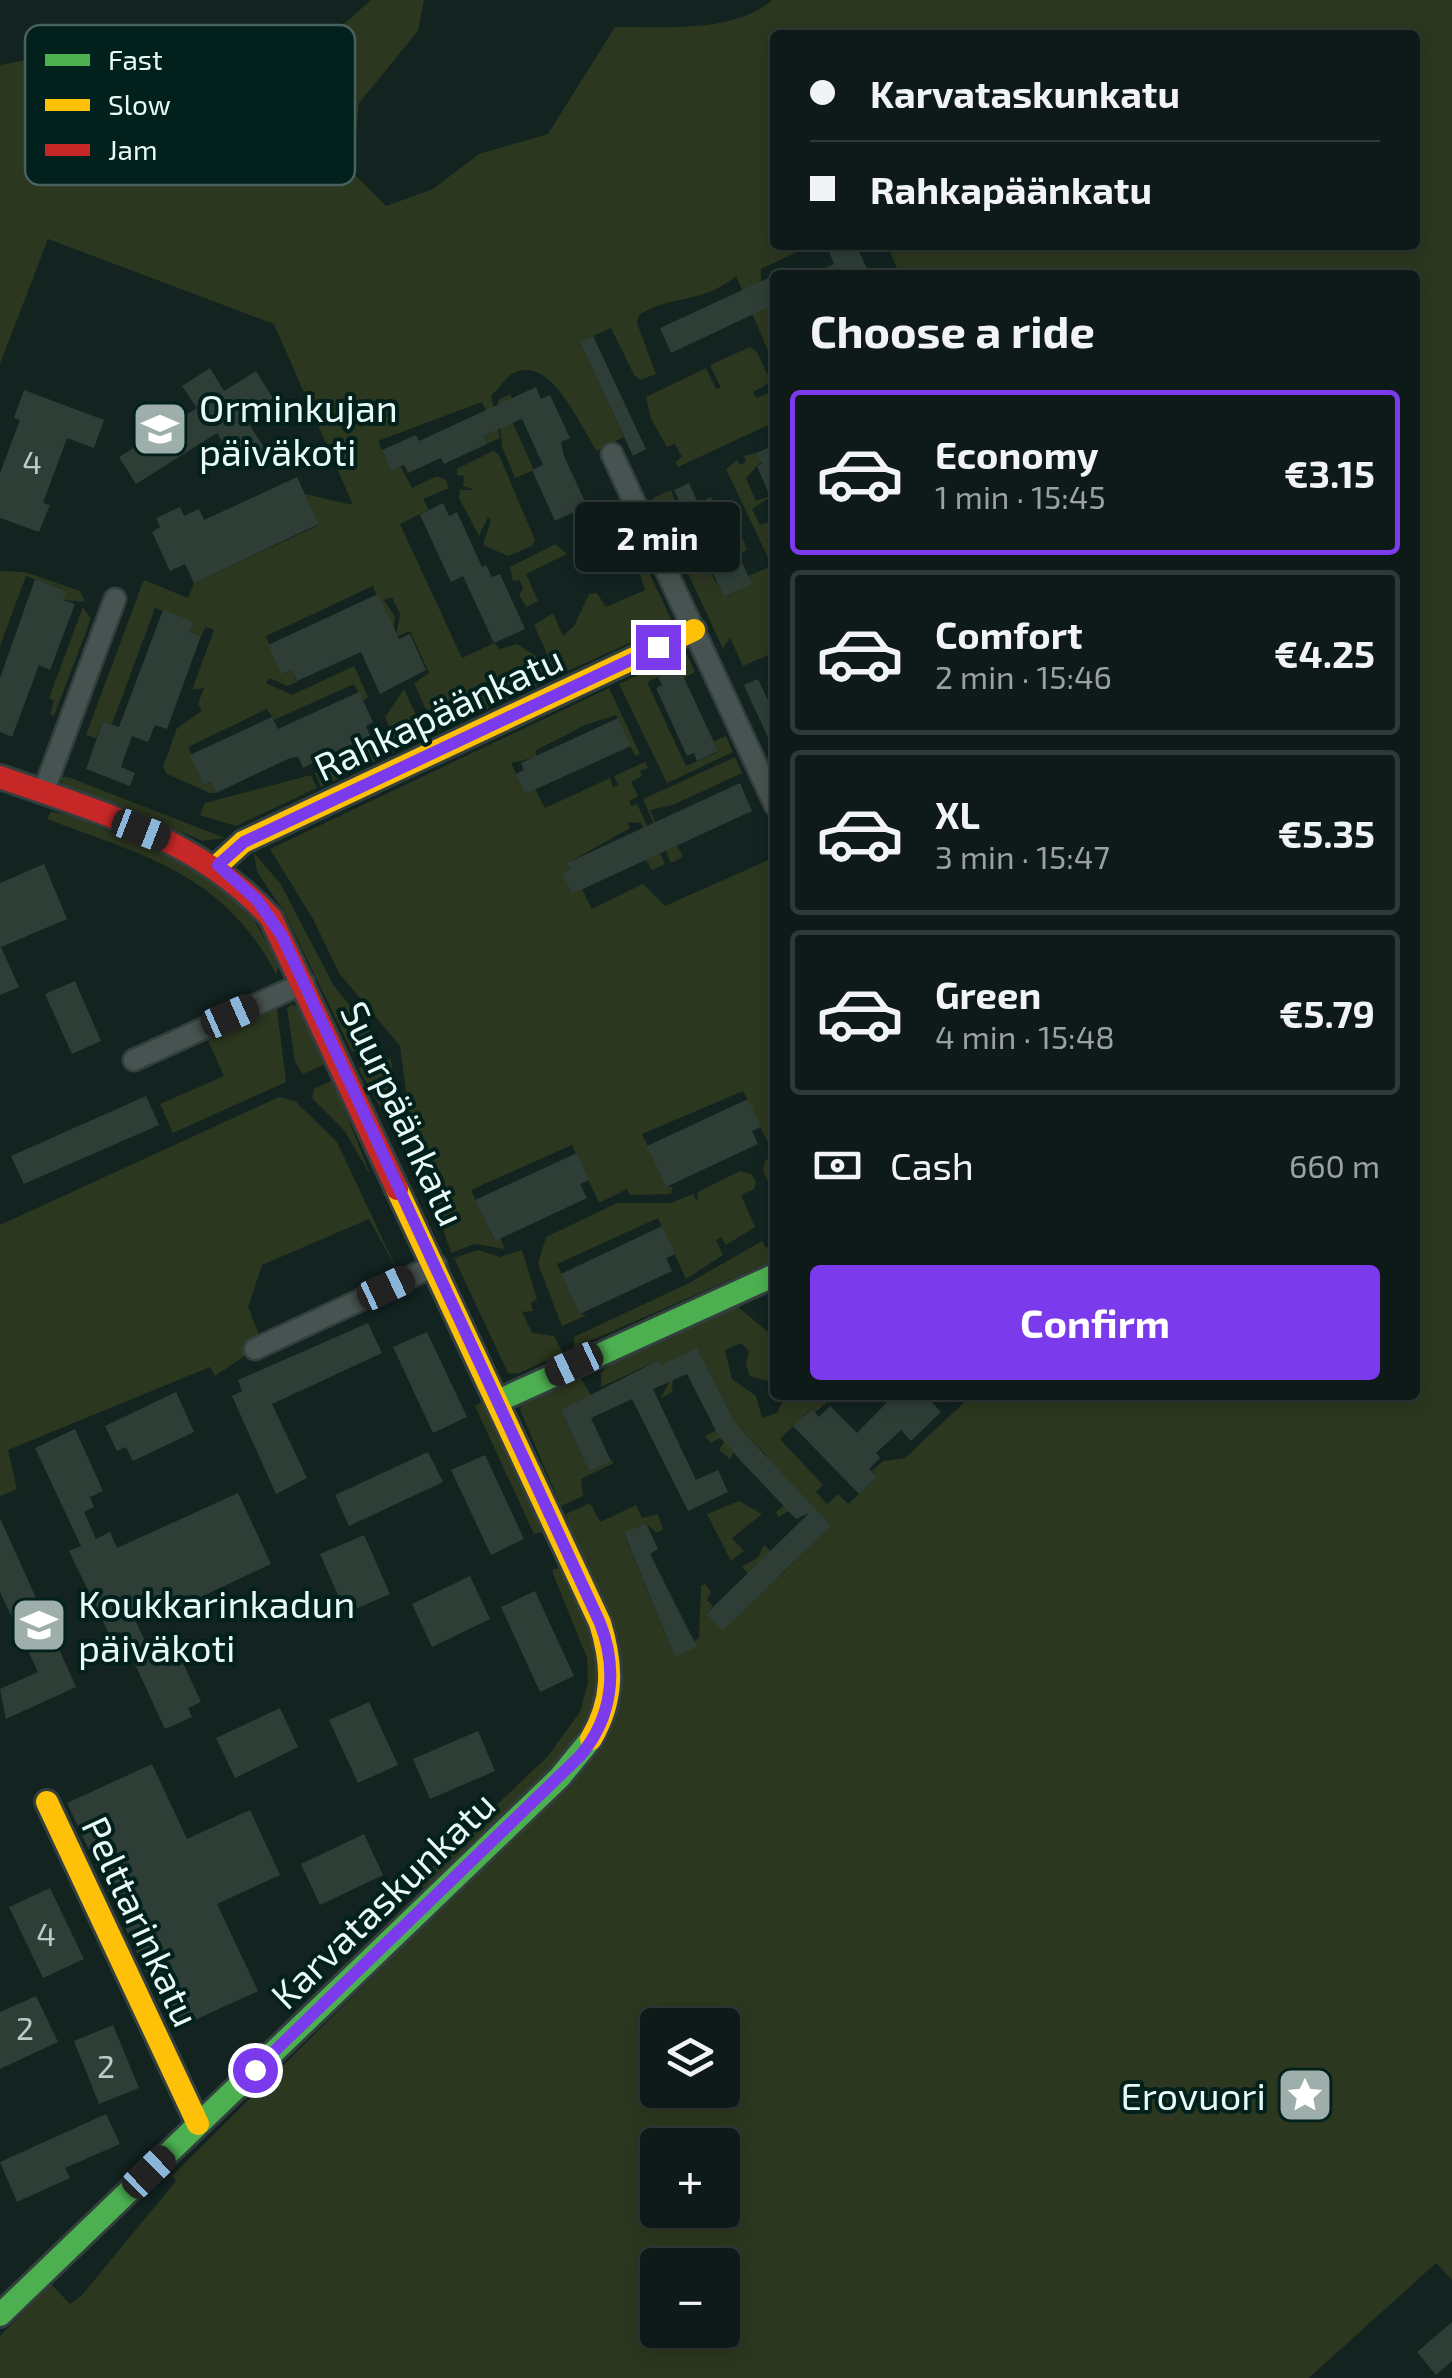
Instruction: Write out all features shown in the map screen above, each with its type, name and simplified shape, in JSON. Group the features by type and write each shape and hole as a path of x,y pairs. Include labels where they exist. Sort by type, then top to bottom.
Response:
{"street":[{"path":"612,454 770,793"},
{"path":"43,793 115,599"},
{"name":"Rahkapäänkatu","path":"218,865 244,842 694,630"},
{"name":"Suurpäänkatu","path":"0,777 174,842 218,865 271,918 600,1623"},
{"path":"134,1060 304,983"},
{"path":"255,1349 436,1265"},
{"path":"498,1400 770,1277"},
{"name":"Karvataskunkatu","path":"0,2315 592,1742 610,1688 609,1652 600,1623"},
{"name":"Pelttarinkatu","path":"47,1802 198,2124"}],"green space":[{"path":"371,0 424,0 418,31 359,103 355,142 355,25 343,25"},
{"path":"772,0 1452,0 1452,2280 1436,2263 1309,2378 0,2378 0,2336 51,2284 70,2304 82,2295 176,2181 172,2176 601,1749 619,1701 620,1655 607,1610 566,1514 590,1503 600,1522 636,1505 642,1518 658,1514 663,1530 656,1533 646,1523 624,1534 675,1657 699,1638 701,1586 705,1584 711,1591 707,1600 713,1606 706,1614 722,1631 757,1565 748,1573 742,1567 758,1557 764,1545 771,1551 763,1559 780,1576 830,1526 797,1507 778,1517 776,1512 783,1506 766,1455 744,1433 730,1459 719,1450 724,1442 720,1438 711,1443 705,1436 734,1421 697,1349 673,1379 672,1392 660,1399 669,1382 659,1360 601,1387 601,1373 607,1366 737,1306 770,1334 770,1382 750,1376 746,1365 749,1351 741,1343 725,1350 732,1379 756,1396 762,1418 777,1413 784,1400 828,1401 815,1413 811,1409 780,1439 823,1485 816,1492 827,1504 838,1494 848,1504 877,1477 872,1471 883,1461 905,1458 967,1400 1420,1400 1420,270 898,270 889,250 1420,250 1420,30 770,30 770,250 801,250 761,269 761,289 770,312 770,355 736,276 699,296 663,304 639,315 637,323 656,374 640,380 634,375 611,328 580,342 624,437 597,451 561,393 536,372 523,370 508,377 491,395 500,438 487,444 483,436 495,430 482,402 378,441 391,470 401,467 412,488 437,476 446,480 449,488 423,499 429,510 400,524 462,658 494,643 500,649 517,644 536,656 549,680 436,732 414,683 429,673 410,631 396,637 400,614 392,597 384,600 395,617 393,637 373,586 266,636 283,675 292,670 297,682 287,686 269,678 266,683 292,695 354,666 368,697 363,701 354,684 274,720 267,709 188,747 204,785 211,782 216,793 167,774 163,767 177,728 202,711 198,704 204,688 192,690 214,630 206,627 201,636 190,632 193,622 155,608 112,724 103,721 96,738 86,735 144,580 188,598 194,583 319,525 305,494 353,505 274,324 48,239 0,364 0,65 25,60 25,185 355,185 355,175 386,206 433,189 479,154 548,134 615,27 718,23 756,11"},
{"path":"750,347 757,352 770,383 753,392 756,398 770,393 770,424 678,467 675,462 682,457 675,444 667,447 651,419 646,397 706,368 716,389 721,388 710,365"},
{"path":"510,394 512,398 504,403 534,470 515,478 502,447 498,400"},
{"path":"493,451 499,455 535,540 532,546 508,556 483,545 491,520 488,517 479,536 459,498 460,490 475,490 463,486 464,476 457,475 457,469"},
{"path":"756,453 761,462 746,478 756,501 770,496 752,509 760,525 768,522 768,515 770,517 770,562 726,469 737,460 740,465 746,462 744,456"},
{"path":"671,490 688,534 721,519 717,511 731,509 731,518 688,536 684,545 693,553 744,540 747,550 712,566 711,574 725,597 751,584 748,576 770,567 770,662 768,655 743,666 730,638 723,649 653,498"},
{"path":"555,544 567,554 526,574 538,601 526,607 519,595 523,589 520,580 513,581 510,567"},
{"path":"647,568 673,623 557,676 534,625 553,613 563,636 574,626 589,594 597,593 606,607 645,590 639,572"},
{"path":"0,571 25,572 80,591 85,602 63,600 66,590 26,576 0,646"},
{"path":"83,607 91,619 54,716 50,714 54,701 49,698"},
{"path":"686,653 695,672 684,678 679,667 647,682 686,766 718,752 714,741 726,736 733,752 667,783 619,684"},
{"path":"609,688 640,754 635,756 616,715 585,725 535,751 537,757 511,763 525,793 535,789 545,808 610,778 613,787 618,785 614,776 645,762 648,768 631,782 638,796 629,801 631,806 637,804 665,864 652,870 646,860 656,855 641,823 627,822 630,828 568,863 571,869 563,873 571,893 582,889 592,909 643,884 665,906 770,859 770,1147 743,1091 642,1134 666,1186 673,1187 671,1194 630,1195 627,1189 599,1203 572,1145 471,1190 494,1240 500,1238 505,1249 474,1244 451,1253 411,1131 400,1046 339,973 313,919 270,849"},
{"path":"404,689 426,737 321,787 315,773 392,733 385,717"},
{"path":"735,757 742,773 673,805 650,810 667,849 677,845 683,857 671,863 643,799"},
{"path":"311,775 317,788 236,826 200,815 205,803"},
{"path":"61,777 225,838 203,841 62,784"},
{"path":"51,812 174,856 216,879 233,894 264,937 279,966 276,974 255,940 207,891 149,858 47,819"},
{"path":"254,853 280,883 334,986 374,1035 367,1046 352,1052 283,910 257,872"},
{"path":"292,1004 301,1009 326,1064 303,1074 295,1062 287,1008"},
{"path":"277,1008 286,1082 173,1133 160,1104 224,1076 208,1041"},
{"path":"384,1058 391,1060 403,1133 397,1136 358,1068"},
{"path":"333,1080 371,1176 344,1130 312,1098 314,1089"},
{"path":"279,1097 295,1101 337,1142 398,1272 369,1219 262,1265 248,1307 260,1337 255,1349 215,1376 210,1367 8,1450 17,1489 0,1496 0,1225"},
{"path":"770,1158 770,1186 763,1171"},
{"path":"740,1171 751,1174 756,1182 754,1189 741,1195 755,1227 726,1245 721,1237 716,1240 723,1255 686,1279 658,1218 557,1264 580,1314 587,1315 562,1326 538,1264 546,1237 617,1203 671,1203 693,1194 697,1201 698,1192"},
{"path":"762,1241 766,1248 770,1246 770,1262 574,1348 574,1337 689,1283"},
{"path":"478,1250 500,1257 522,1250 537,1299 531,1303 533,1311 522,1312 532,1333 554,1336 563,1353 517,1374 508,1373 454,1258"},
{"path":"580,1377 594,1400 561,1411 589,1470 612,1460 614,1463 581,1479 583,1496 561,1506 520,1410 522,1402"},
{"path":"484,1400 542,1532 534,1534 475,1406"},
{"path":"739,1501 762,1514 732,1538 744,1551 731,1561 707,1514"},
{"path":"562,1568 592,1649 596,1679 592,1706 561,1756 453,1865 423,1888 416,1882 548,1756 580,1712 588,1683 587,1658 553,1574 553,1569"}],"building":[{"path":"828,250 858,250 868,270 821,270 834,264"},
{"path":"770,277 770,306 671,353 660,328"},
{"path":"593,336 646,449 633,456 580,342"},
{"path":"210,368 224,391 256,371 273,398 244,416 265,449 238,466 217,433 136,484 119,457 197,408 182,386"},
{"path":"536,387 541,399 550,395 570,438 561,442 564,456 587,506 555,521 532,470 543,465 522,419 483,436 487,444 444,464 441,458 408,473 404,465 391,471 382,450 416,435 419,441"},
{"path":"24,390 104,420 94,448 67,438 43,503 50,505 39,532 0,518 0,473 20,420 14,418"},
{"path":"770,447 770,496 757,466 762,464 756,453"},
{"path":"297,477 319,524 194,583 185,564 170,571 152,532 160,527 156,518 180,507 184,516 199,509 204,520"},
{"path":"689,483 698,503 711,497 752,584 724,597 674,490"},
{"path":"443,503 449,516 457,512 482,567 486,565 492,577 500,574 525,629 494,643 463,576 451,582 420,515"},
{"path":"35,579 67,591 63,600 75,604 50,670 39,665 12,737 0,732 0,678"},
{"path":"378,594 399,639 410,634 426,670 380,694 361,652 297,681 292,670 282,675 268,645"},
{"path":"163,610 194,622 190,632 201,636 167,729 155,725 148,742 132,736 121,767 135,773 130,786 86,769 103,721 119,727"},
{"path":"679,667 718,751 697,761 694,753 687,756 656,688 662,685 658,677"},
{"path":"758,679 770,704 770,742 744,685"},
{"path":"359,692 373,722 366,726 370,736 303,768 298,757 290,758 216,793 211,782 204,785 190,755 272,717 278,729"},
{"path":"618,718 631,746 525,794 516,774 524,770 521,763"},
{"path":"740,783 752,811 572,894 562,873 571,869 567,863"},
{"path":"44,864 67,919 1,947 19,987 0,995 0,883"},
{"path":"75,981 101,1041 72,1054 45,994"},
{"path":"146,1096 159,1125 24,1184 11,1156"},
{"path":"748,1099 761,1127 752,1131 758,1144 666,1187 647,1146"},
{"path":"577,1153 589,1180 580,1184 587,1198 495,1241 475,1200"},
{"path":"662,1226 675,1254 666,1258 672,1271 580,1314 561,1274"},
{"path":"368,1323 382,1353 272,1404 307,1478 276,1494 232,1396 242,1391 238,1380"},
{"path":"427,1332 467,1417 433,1433 393,1347"},
{"path":"697,1348 735,1423 831,1526 722,1631 706,1614 809,1513 796,1519 740,1460 716,1431 687,1374 653,1389 696,1480 718,1470 728,1492 688,1511 632,1399 591,1418 611,1461 589,1471 561,1410 659,1360 662,1365"},
{"path":"176,1392 194,1432 133,1461 126,1447 117,1451 105,1426"},
{"path":"889,1400 930,1400 941,1412 911,1441 901,1430 876,1453 880,1458 869,1469 877,1477 859,1494 793,1426 812,1409 819,1417 830,1406 857,1433"},
{"path":"75,1429 103,1491 90,1497 94,1507 84,1512 96,1539 110,1532 117,1548 238,1493 271,1564 173,1610 166,1595 131,1611 149,1650 172,1639 201,1702 188,1708 192,1717 165,1729 120,1632 110,1636 69,1551 81,1546 35,1448"},
{"path":"428,1452 443,1482 349,1526 335,1495"},
{"path":"485,1455 524,1539 491,1555 451,1470"},
{"path":"0,1518 76,1687 6,1719 0,1689 38,1672 0,1592"},
{"path":"646,1523 658,1549 650,1554 697,1647 675,1657 624,1533"},
{"path":"364,1535 390,1594 346,1613 320,1554"},
{"path":"470,1576 490,1619 432,1647 412,1604"},
{"path":"535,1591 574,1676 540,1692 501,1607"},
{"path":"369,1702 398,1765 358,1783 329,1720"},
{"path":"280,1708 298,1747 235,1778 216,1738"},
{"path":"478,1731 495,1771 430,1799 413,1759"},
{"path":"152,1764 187,1839 250,1810 280,1875 217,1904 258,1991 173,2030 67,1803"},
{"path":"364,1834 383,1875 320,1905 301,1864"},
{"path":"50,1888 84,1959 43,1978 9,1907"},
{"path":"36,1996 58,2042 0,2069 0,2012"},
{"path":"113,2025 139,2088 99,2104 74,2041"},
{"path":"106,2114 120,2144 65,2168 70,2178 17,2202 0,2162"},
{"path":"1452,2322 1452,2361 1436,2375 1417,2352"}],"traffic: fast":[{"path":"498,1401 770,1277"},
{"path":"0,2315 560,1777 591,1739"}],"traffic: slow":[{"path":"218,865 243,842 694,630"},
{"path":"397,1189 600,1623 609,1682 604,1710 591,1739"},
{"path":"47,1802 198,2124"}],"traffic: jam":[{"path":"0,777 110,816 179,847 242,890 271,918 397,1189"}],"place":[{"name":"Orminkujan päiväkoti","path":"160,429"},
{"name":"Koukkarinkadun päiväkoti","path":"39,1625"},
{"name":"Erovuori","path":"1305,2095"}],"route":[{"path":"255,2070 580,1756 592,1742 606,1711 610,1666 600,1623 282,936 257,900 218,865 244,842 658,647"}]}
